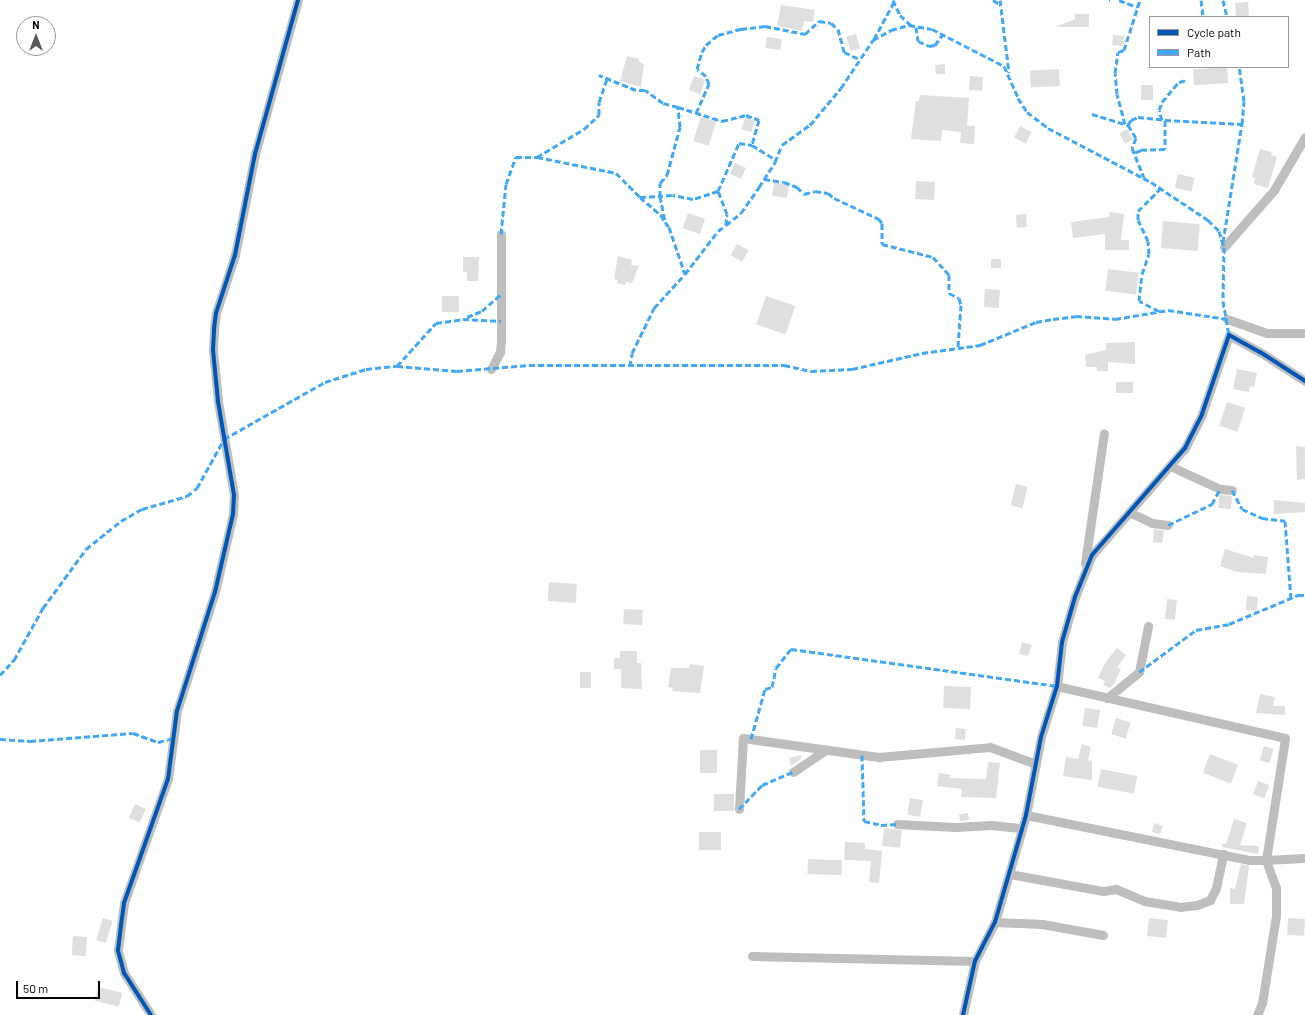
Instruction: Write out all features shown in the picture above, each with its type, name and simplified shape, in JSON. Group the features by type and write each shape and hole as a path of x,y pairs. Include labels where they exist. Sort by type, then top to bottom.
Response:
{"street":[{"path":"151,1015 124,973 118,950 124,903 168,779 177,711 215,592 233,514 234,495 217,393 213,350 216,313 235,255 255,154 298,0"},
{"path":"1224,247 1274,190 1305,137"},
{"path":"491,369 500,346 501,234"},
{"path":"1227,319 1267,333 1305,333"},
{"path":"1084,570 1092,555 1132,513 1186,448 1202,414 1229,335 1260,352 1305,381"},
{"path":"963,1015 975,961 995,922 1026,815 1041,737 1057,686 1062,642 1084,570 1104,433"},
{"path":"1170,466 1220,489 1232,490"},
{"path":"1132,513 1152,523 1168,525"},
{"path":"1107,698 1139,672 1148,626"},
{"path":"1057,686 1286,738 1266,860 1276,888 1276,916 1262,1003 1257,1015"},
{"path":"739,809 743,738 824,751 879,757 990,747 1036,764"},
{"path":"793,772 824,751"},
{"path":"1026,815 1223,854 1266,860 1305,858"},
{"path":"897,824 954,827 991,825 1022,828"},
{"path":"1009,874 1103,891 1116,889 1144,901 1180,907 1197,905 1210,900 1216,888 1223,854"},
{"path":"995,922 1042,924 1103,934"},
{"path":"752,956 975,961"}],"building":[{"path":"1248,2 1249,16 1236,16 1235,3"},
{"path":"781,5 815,10 813,22 804,21 802,31 777,26"},
{"path":"1075,14 1089,14 1089,27 1055,27 1075,19"},
{"path":"856,34 860,48 851,51 846,37"},
{"path":"1113,35 1124,36 1123,46 1112,45"},
{"path":"767,37 782,39 780,50 765,48"},
{"path":"627,56 639,59 639,62 644,64 641,87 620,81"},
{"path":"945,64 945,74 936,74 935,65"},
{"path":"1227,68 1228,83 1194,85 1193,69"},
{"path":"1059,69 1060,86 1031,87 1030,71"},
{"path":"694,76 705,80 700,94 689,90"},
{"path":"970,76 983,77 982,91 969,90"},
{"path":"1141,85 1153,85 1153,100 1141,100"},
{"path":"920,95 969,98 967,126 975,126 974,144 960,143 961,132 942,130 941,141 911,139 916,101 919,101"},
{"path":"701,117 716,122 708,146 693,141"},
{"path":"746,117 755,121 751,132 741,129"},
{"path":"1020,126 1032,132 1026,143 1014,138"},
{"path":"1127,129 1133,139 1125,144 1119,134"},
{"path":"1260,149 1272,152 1271,155 1277,157 1268,188 1254,184 1255,178 1252,177"},
{"path":"735,163 746,168 741,179 730,174"},
{"path":"1178,174 1195,178 1191,191 1175,188"},
{"path":"916,181 935,182 934,200 915,199"},
{"path":"774,183 789,185 787,198 772,196"},
{"path":"1110,212 1124,214 1121,240 1129,240 1129,250 1105,250 1105,234 1073,238 1071,222 1109,217"},
{"path":"688,213 705,219 700,234 683,228"},
{"path":"1026,214 1027,227 1017,228 1016,215"},
{"path":"1163,221 1200,224 1198,251 1161,248"},
{"path":"737,244 748,250 742,262 731,255"},
{"path":"618,256 632,260 631,265 639,266 632,283 626,282 625,285 617,283 618,280 614,279"},
{"path":"463,257 479,257 478,281 467,281 467,272 463,272"},
{"path":"991,259 1001,259 1001,268 991,268"},
{"path":"1108,269 1139,273 1136,295 1105,291"},
{"path":"985,289 1000,290 999,308 984,307"},
{"path":"442,296 459,296 459,312 442,312"},
{"path":"766,296 795,306 786,334 756,324"},
{"path":"1135,342 1135,364 1108,362 1108,371 1097,371 1097,367 1086,367 1085,355 1106,350 1106,343"},
{"path":"1237,369 1257,373 1254,387 1250,386 1249,392 1233,389"},
{"path":"1116,382 1133,382 1133,393 1116,393"},
{"path":"1227,402 1245,408 1237,432 1219,426"},
{"path":"1296,446 1305,447 1305,479 1297,480"},
{"path":"1016,484 1028,487 1022,508 1011,505"},
{"path":"1219,495 1232,496 1231,509 1218,508"},
{"path":"1274,500 1305,503 1305,512 1274,514"},
{"path":"1154,529 1164,531 1162,543 1153,542"},
{"path":"1225,549 1254,558 1254,555 1268,557 1266,574 1237,572 1220,566"},
{"path":"549,582 577,584 576,603 548,601"},
{"path":"1247,596 1258,597 1257,611 1246,610"},
{"path":"1167,599 1177,600 1175,620 1165,619"},
{"path":"624,609 643,610 642,625 623,624"},
{"path":"1022,642 1032,645 1028,656 1019,654"},
{"path":"1117,648 1126,655 1117,668 1121,669 1114,684 1110,688 1103,685 1105,681 1098,678 1105,663"},
{"path":"620,651 637,651 637,663 641,663 642,689 621,688 621,669 614,669 614,658 620,658"},
{"path":"690,664 704,666 700,693 672,691 673,688 668,687 671,668 689,668"},
{"path":"580,672 591,672 591,688 580,688"},
{"path":"944,686 971,687 970,709 943,708"},
{"path":"1260,694 1275,697 1273,706 1285,706 1285,715 1256,713"},
{"path":"1085,708 1100,710 1097,728 1082,726"},
{"path":"1116,718 1130,722 1126,738 1111,734"},
{"path":"956,728 966,729 965,740 955,739"},
{"path":"1082,744 1091,747 1088,760 1092,761 1092,780 1063,776 1066,757 1078,759"},
{"path":"1264,746 1274,749 1269,763 1260,760"},
{"path":"700,750 717,750 717,773 700,773"},
{"path":"1210,754 1238,765 1231,783 1203,773"},
{"path":"801,755 801,759 791,766 789,758"},
{"path":"988,762 1000,763 996,798 961,797 962,789 937,786 939,773 950,775 949,778 986,779"},
{"path":"1101,769 1137,776 1134,794 1098,787"},
{"path":"1258,781 1269,785 1264,798 1253,794"},
{"path":"714,794 734,794 734,811 714,811"},
{"path":"910,798 923,800 920,817 907,815"},
{"path":"135,804 146,809 140,823 129,818"},
{"path":"968,813 969,820 960,821 959,814"},
{"path":"1234,819 1247,823 1240,845 1259,846 1258,854 1222,847 1222,844 1226,844"},
{"path":"1154,823 1163,826 1160,834 1152,832"},
{"path":"884,828 902,830 900,848 882,846"},
{"path":"699,832 721,832 721,850 699,850"},
{"path":"845,842 865,843 865,849 882,851 879,883 869,882 871,861 844,860"},
{"path":"808,859 842,860 841,875 807,874"},
{"path":"1241,864 1249,866 1244,904 1230,904 1230,888 1235,889"},
{"path":"103,918 113,921 106,943 96,940"},
{"path":"1149,918 1168,920 1166,938 1147,936"},
{"path":"1288,918 1305,919 1304,936 1287,935"},
{"path":"73,936 87,937 86,956 72,955"},
{"path":"98,987 122,993 119,1007 95,1001"}],"marked path":[{"path":"893,0 900,15 912,26"},
{"path":"993,0 1001,5"},
{"path":"1000,0 1009,72"},
{"path":"1119,0 1137,7"},
{"path":"1125,124 1117,94 1115,73 1118,52 1124,50 1140,0"},
{"path":"1201,0 1203,16"},
{"path":"1223,0 1227,16"},
{"path":"874,39 894,2"},
{"path":"696,113 709,84 706,76 697,69 702,52 706,45 718,35 741,29 765,26 805,34 819,21 831,23 838,29 844,52 859,59"},
{"path":"726,225 741,213 775,162 782,145 810,125 841,88 873,40 891,30 909,25 932,29 1004,66 1018,98 1027,112 1048,128 1151,182 1208,220 1219,231 1224,247 1223,301 1229,335"},
{"path":"916,27 918,41 929,46 935,45 943,34"},
{"path":"1223,242 1242,124 1244,101 1239,68"},
{"path":"501,234 506,184 516,157 537,157 616,173 640,197 660,196 660,183 667,175 680,127 678,107 663,103 645,90 636,90 599,75"},
{"path":"537,157 584,129 599,115 599,102 607,79"},
{"path":"1162,120 1159,110 1162,102 1179,82 1187,80"},
{"path":"678,107 722,121 746,115 759,120 752,145 776,160"},
{"path":"1092,114 1128,125 1136,138 1132,148 1144,178"},
{"path":"1128,125 1131,120 1138,117 1165,120 1165,149 1141,150 1134,153"},
{"path":"1165,120 1242,124"},
{"path":"718,191 739,143 752,145"},
{"path":"764,179 784,182 797,187 804,194 815,191 828,193 834,198 879,219 882,223 882,244 933,257 949,275 949,293 959,298 961,305 958,347"},
{"path":"1159,311 1139,301 1142,274 1149,254 1148,241 1138,220 1138,211 1161,188"},
{"path":"640,197 661,215 665,222 669,227 685,274 718,231 726,225 727,214 718,191 693,199 672,195 660,196 665,222"},
{"path":"630,366 632,353 654,308 685,274"},
{"path":"467,317 482,311 501,294"},
{"path":"0,675 14,660 43,608 86,549 121,521 142,509 187,496 197,488 224,439 325,382 366,369 397,366 457,371 529,365 784,365 811,371 852,369 922,353 980,345 1036,322 1053,319 1076,316 1115,319 1168,310 1227,319"},
{"path":"397,366 436,323 463,319 501,321"},
{"path":"1168,525 1212,504 1220,489"},
{"path":"1232,490 1242,509 1262,518 1285,521 1291,599"},
{"path":"1139,672 1196,630 1229,624 1298,595 1305,595"},
{"path":"751,739 765,689 772,687 776,668 791,649 1057,686"},
{"path":"0,739 30,741 133,733 158,742 174,738"},
{"path":"862,755 864,821 881,825 897,824"},
{"path":"739,809 762,785 793,772"}],"cycle path":[{"path":"151,1015 124,973 118,950 124,903 168,779 177,711 215,592 233,514 234,495 218,401 213,350 216,313 235,255 255,154 298,0"},
{"path":"963,1015 975,961 995,922 1026,815 1041,737 1057,686 1062,642 1075,597 1092,555 1185,448 1202,414 1229,335 1260,352 1305,381"}]}
